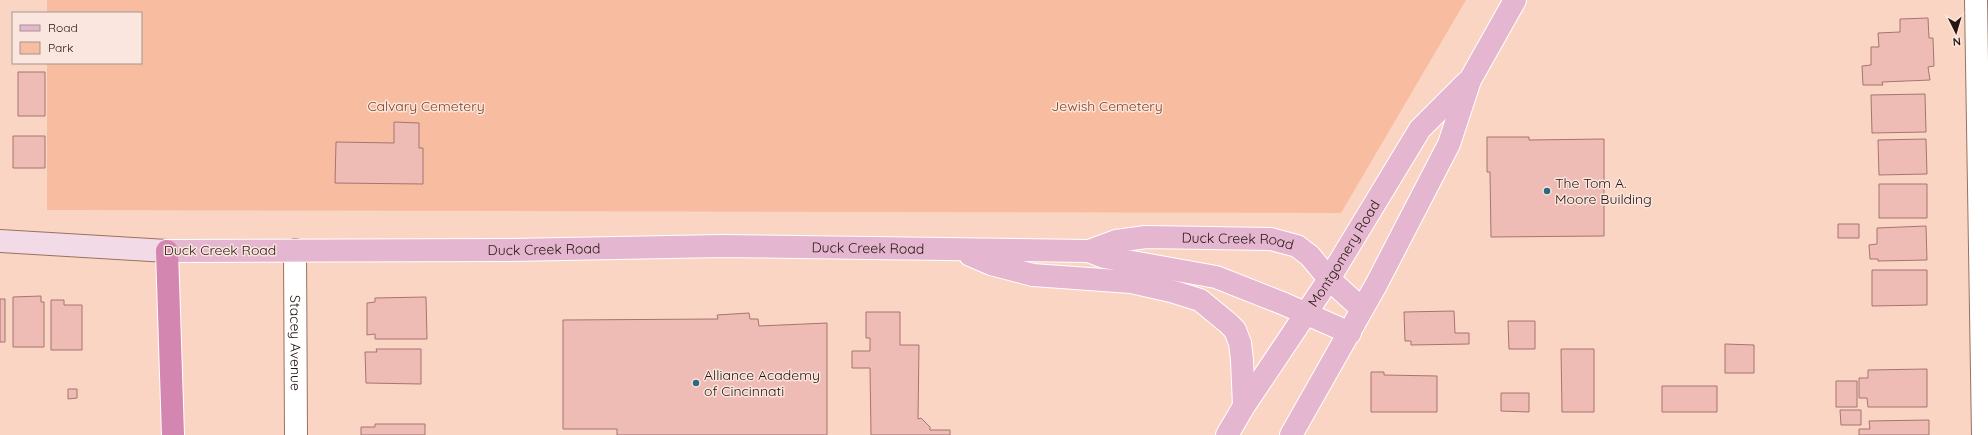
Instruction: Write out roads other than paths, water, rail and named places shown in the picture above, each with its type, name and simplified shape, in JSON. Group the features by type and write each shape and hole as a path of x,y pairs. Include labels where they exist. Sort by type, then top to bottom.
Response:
{"highway":[{"path":"168,251 173,435"}],"main road":[{"name":"Montgomery Road","path":"1291,435 1350,333 1449,144 1470,80 1515,0"},
{"name":"Montgomery Road","path":"1227,435 1244,406 1329,279 1420,129 1470,80"},
{"name":"Duck Creek Road","path":"168,251 511,250 721,246 1089,251 1116,241 1146,237 1271,239 1297,246 1310,256 1329,279 1362,309"},
{"path":"958,250 991,264 1033,275 1132,282 1171,291 1200,300 1235,330 1240,343 1244,406"},
{"name":"Duck Creek Road","path":"1089,251 1104,257 1216,277 1350,333"}],"street":[{"path":"1976,0 1982,88 1985,335 1983,435"},
{"name":"Duck Creek Road","path":"0,241 168,251"},
{"name":"Stacey Avenue","path":"295,250 296,435"}],"place":[{"name":"The Tom A. Moore Building","path":"1547,191"},
{"name":"Alliance Academy of Cincinnati","path":"696,383"}],"park label":[{"name":"Calvary Cemetery","path":"426,106"},
{"name":"Jewish Cemetery","path":"1107,106"}]}
